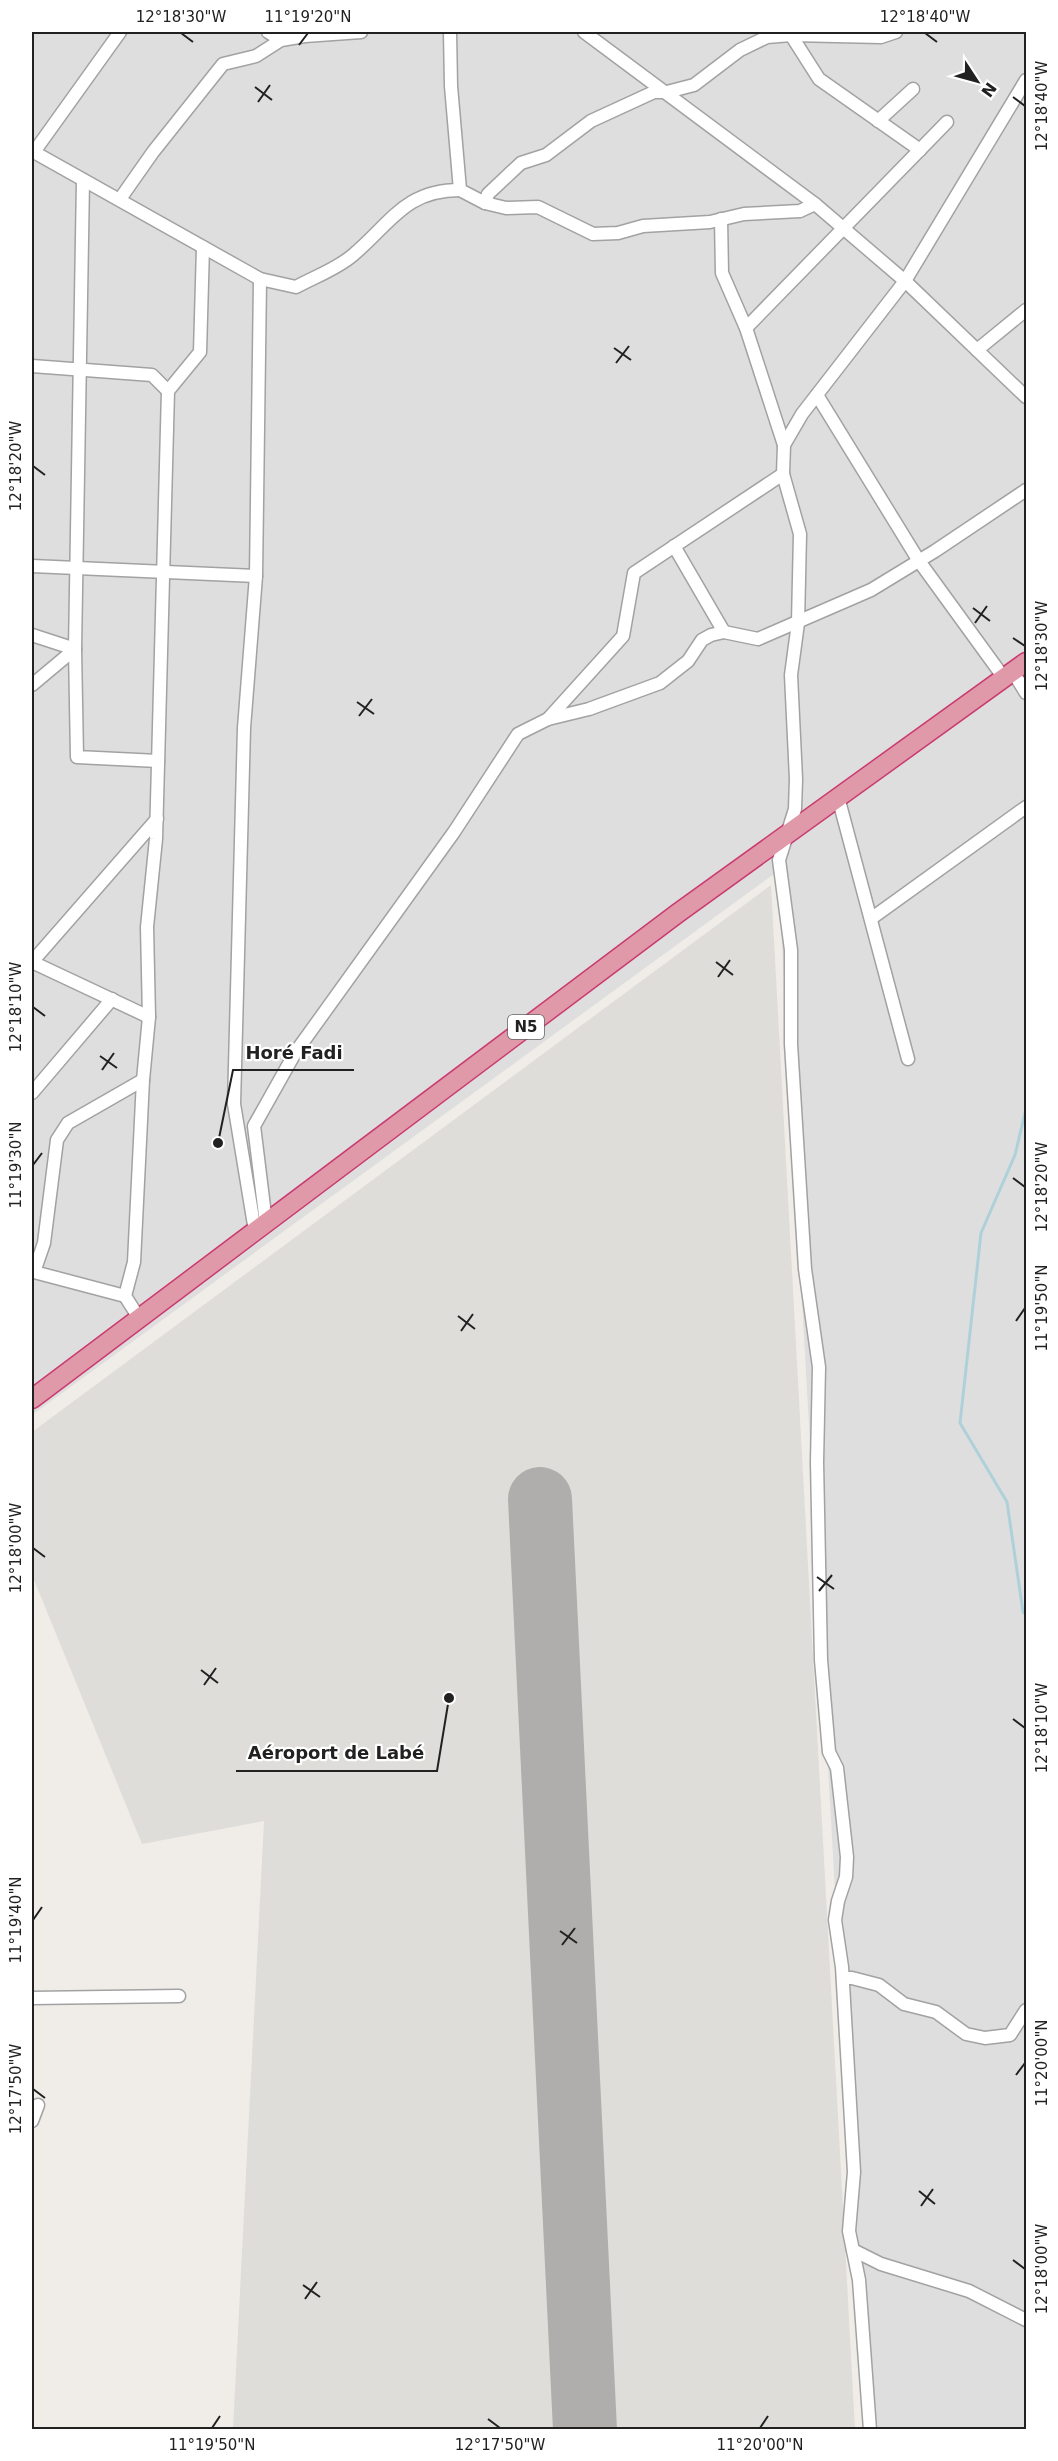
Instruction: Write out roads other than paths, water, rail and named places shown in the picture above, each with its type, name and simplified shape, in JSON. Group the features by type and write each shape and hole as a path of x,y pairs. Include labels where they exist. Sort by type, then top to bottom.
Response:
{"highway":[{"name":"N5","path":"34,1394 790,831 1014,671"}],"street":[{"path":"120,32 33,151 260,279 296,287 351,257 410,201 425,194 460,190 485,203 506,208 538,207 593,234 618,233 642,225 710,222 744,214 800,211 815,204"},
{"path":"268,32 281,40"},
{"path":"120,199 153,152 223,64 256,56 281,40 361,32"},
{"path":"450,32 451,86 460,190"},
{"path":"584,32 815,204 905,281 1026,397"},
{"path":"485,203 488,194 521,163 546,155 591,121 654,92 667,92 694,85 740,50 767,37 791,33 881,36 895,32"},
{"path":"791,33 819,79 920,150"},
{"path":"784,445 802,414 905,281 1026,80"},
{"path":"878,121 913,88"},
{"path":"747,328 947,122"},
{"path":"83,180 75,649 77,757 158,761"},
{"path":"721,219 722,273 747,328 784,445 783,474 800,534 798,623 791,675 796,779 795,809 790,831 779,860 791,950 791,1044 805,1269 819,1367 817,1462 821,1660 829,1752 837,1768 847,1857 846,1876 835,1920 843,1978 854,2172 849,2230 859,2280 870,2430"},
{"path":"125,1296 134,1262 149,1017 147,927 157,819 168,391 200,352 203,247"},
{"path":"260,279 256,576 244,728 234,1104 261,1227"},
{"path":"977,350 1026,310"},
{"path":"32,366 152,375 168,391"},
{"path":"817,395 919,561 1014,671 1026,693"},
{"path":"548,719 623,636 634,573 783,474"},
{"path":"261,1227 254,1126 295,1053 454,832 518,734 548,719 589,709 660,683 688,661 702,640 711,635 724,632 758,639 871,590 1026,490"},
{"path":"674,546 724,632"},
{"path":"32,566 164,570 256,576"},
{"path":"32,635 75,649"},
{"path":"32,685 75,649"},
{"path":"838,796 908,1059"},
{"path":"872,918 1026,807"},
{"path":"149,1017 32,962 157,819"},
{"path":"32,1093 112,999"},
{"path":"139,1318 125,1296 34,1272 44,1244 57,1140 68,1123 144,1080"},
{"path":"843,1978 879,1985 904,2004 936,2012 966,2034 985,2038 1010,2035 1026,2010"},
{"path":"32,1998 179,1996"},
{"path":"32,2121 38,2105"},
{"path":"853,2250 881,2264 969,2291 1026,2320"}],"waterway":[{"path":"1026,1109 1015,1155 981,1233 960,1423 1007,1502 1023,1612 1026,1615"}],"place":[{"name":"Horé Fadi","path":"218,1143"},
{"name":"Aéroport de Labé","path":"449,1698"}]}
